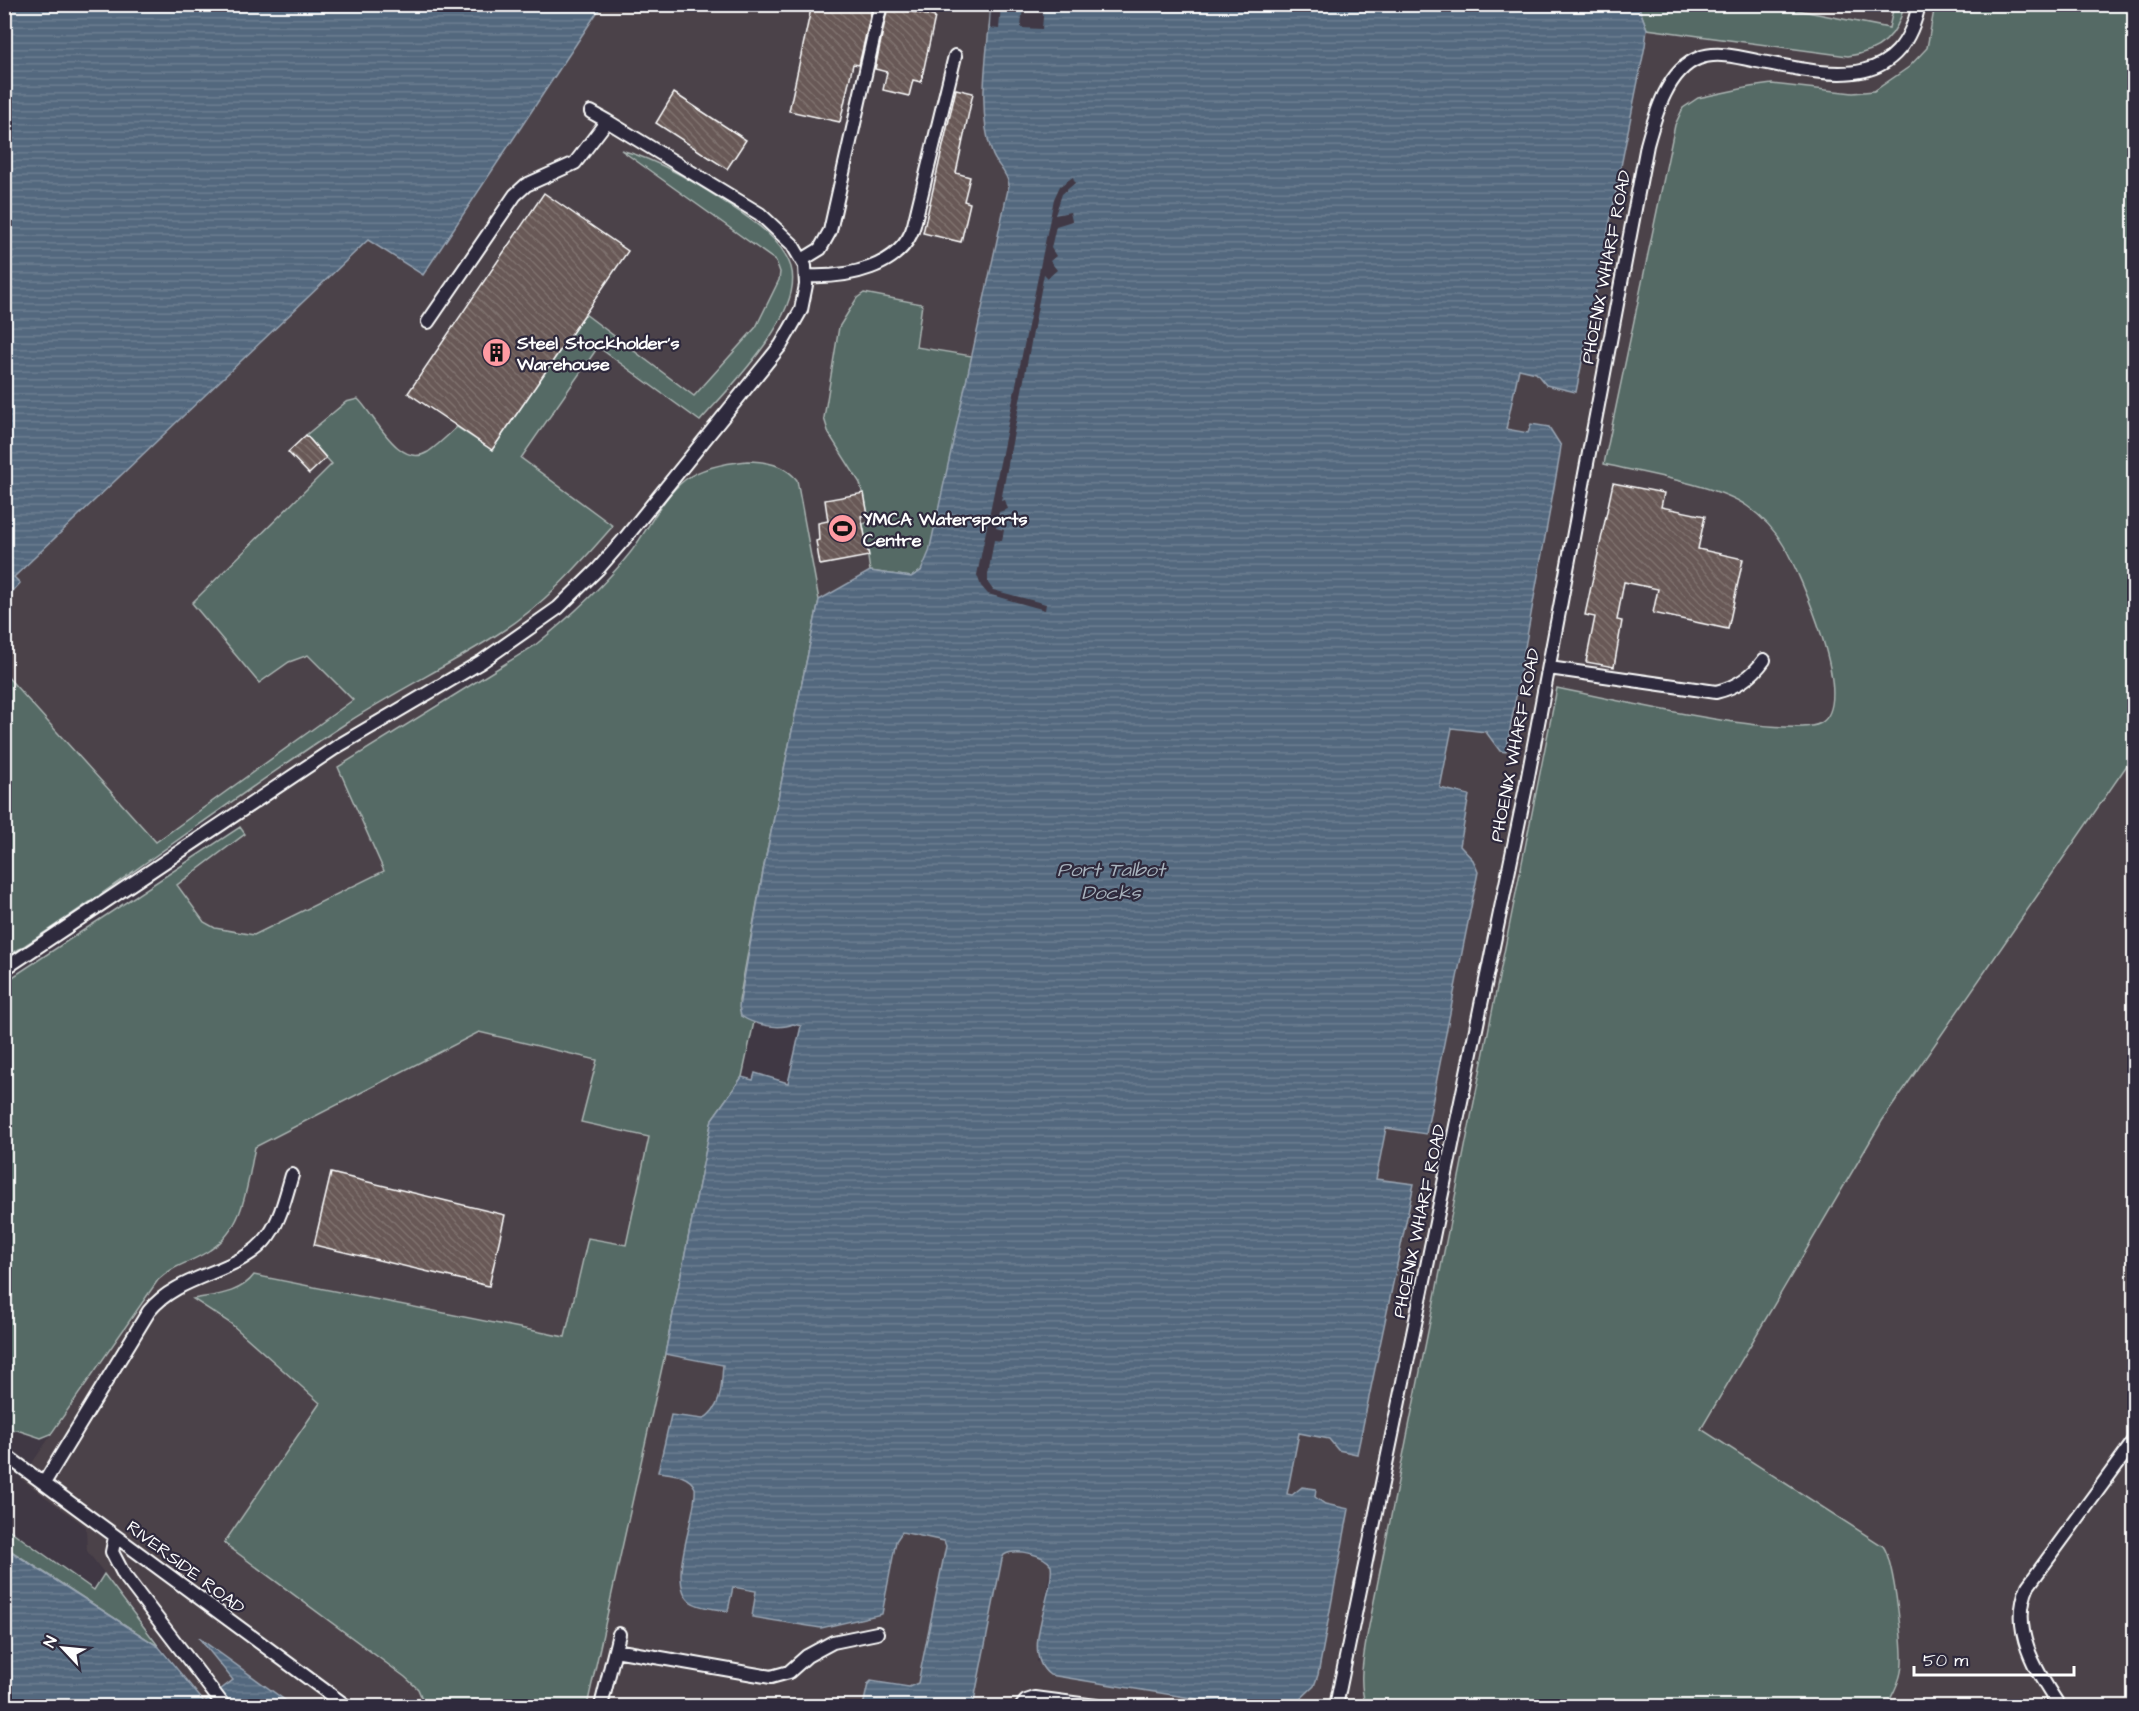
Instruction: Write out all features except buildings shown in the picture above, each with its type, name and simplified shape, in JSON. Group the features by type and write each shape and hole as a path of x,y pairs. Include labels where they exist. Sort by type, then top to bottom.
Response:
{"lane":[{"name":"PHOENIX WHARF ROAD","path":"1336,1707 1549,668 1647,145 1657,111 1672,82 1682,70 1700,57 1729,55 1816,72 1836,73 1860,71 1883,64 1910,38 1919,4"},
{"path":"802,260 820,249 830,231 880,8"},
{"path":"807,276 841,274 868,267 892,258 906,245 914,225 955,56"},
{"path":"4,969 338,746 480,662 558,608 626,537 772,358 801,310 807,276 802,260 782,232 760,214 591,112"},
{"path":"428,322 515,195 526,185 575,163 606,121"},
{"path":"1549,668 1716,692 1749,678 1764,660"},
{"path":"44,1483 149,1311 165,1294 244,1257 260,1245 279,1218 292,1175"},
{"path":"2059,1707 2031,1660 2024,1641 2021,1622 2023,1596 2134,1442"},
{"name":"RIVERSIDE ROAD","path":"4,1454 346,1707"},
{"path":"115,1537 112,1552 124,1575 224,1707"},
{"path":"615,1650 771,1677 789,1672 807,1656 832,1642 878,1633"},
{"path":"601,1707 619,1634"},
{"path":"1022,1707 1026,1701 1035,1698 1096,1707"}],"shaded area":[{"path":"602,5 991,5 984,84 987,123 992,155 1005,171 1009,185 929,552 870,571 819,600 811,568 800,489 794,476 772,464 758,461 736,462 693,475 626,537 598,569 481,662 427,711 338,767 434,971 210,926 204,922 177,885 240,827 226,808 156,842 5,673 4,600 19,583 14,577 368,240 423,274"},
{"path":"1638,5 2134,5 2134,1706 1284,1706 1314,1686 1318,1675 1349,1510 1325,1504 1315,1497 1316,1489 1286,1494 1299,1433 1330,1439 1338,1450 1357,1453 1414,1185 1376,1179 1386,1128 1426,1134 1478,872 1473,860 1460,847 1440,789 1452,728 1486,732 1500,751 1507,752 1543,552 1528,433 1506,430 1519,369 1536,373 1546,385 1576,391 1645,47 1647,29"},
{"path":"479,1032 597,1060 726,1099 665,1354 723,1365 719,1401 711,1414 697,1419 671,1415 673,1474 692,1482 696,1494 679,1581 693,1603 699,1605 727,1611 733,1587 756,1591 752,1617 826,1627 882,1614 896,1541 903,1532 940,1538 946,1546 921,1676 915,1687 876,1680 868,1684 863,1706 293,1706 201,1640 233,1681 205,1703 87,1551 86,1527 21,1479 158,1280 167,1271 190,1260 234,1228 255,1147"},
{"path":"1015,1551 1042,1557 1051,1565 1038,1638 1037,1661 1050,1675 1240,1706 973,1706 1002,1559 1004,1555"}],"green space":[{"path":"1638,5 1772,5 1889,28 1894,5 1904,5 1897,25 1886,41 1869,51 1848,56 1647,29"},
{"path":"1935,5 2134,5 2134,755 1882,1121 1701,1429 1883,1546 1891,1569 1898,1608 1902,1662 1899,1681 1887,1706 1366,1706 1362,1680 1367,1636 1557,688 1694,716 1773,726 1803,727 1821,723 1830,710 1833,690 1822,637 1792,561 1780,540 1767,524 1747,506 1718,492 1678,480 1604,464 1675,125 1683,108 1698,98 1750,87 1772,84 1853,93 1874,91 1909,67 1927,48"},
{"path":"621,150 664,166 705,189 758,225 787,257 791,267 792,286 787,306 776,328 745,371 700,421 598,347 521,458 613,526 573,570 545,598 514,623 345,724 91,901 5,958 4,673 156,842 353,700 308,655 289,662 259,683 192,603 332,464 306,435 346,402 358,399 388,438 407,453 417,456 428,452 457,427 492,450 585,314 694,396 756,327 779,280 780,272 776,261"},
{"path":"864,293 922,304 916,347 972,356 928,560 921,571 911,577 870,571 863,524 869,522 860,483 829,434 824,418 839,327 857,298"},
{"path":"747,461 775,465 787,471 797,480 819,600 764,866 739,1001 741,1016 754,1022 742,1077 712,1119 665,1354 587,1706 425,1706 418,1689 405,1677 224,1543 320,1403 230,1323 193,1299 234,1290 254,1275 565,1337 588,1238 626,1245 649,1137 581,1122 597,1060 479,1032 255,1147 243,1204 231,1230 222,1241 158,1280 51,1434 41,1438 17,1430 5,1432 5,982 240,827 245,834 177,885 204,922 215,928 254,935 384,871 338,767 534,646 585,602 619,566 637,544 662,504 686,479 715,466"},
{"path":"4,1526 94,1590 104,1574 159,1647 5,1547"}],"water":[{"path":"5,4 602,5 423,275 368,240 14,577 20,583 5,600"},
{"name":"Port Talbot Docks","path":"991,5 1638,5 1647,29 1576,392 1546,385 1536,373 1519,369 1506,429 1528,433 1531,424 1549,427 1561,446 1559,460 1506,752 1500,751 1486,732 1452,728 1440,788 1469,795 1460,846 1473,860 1478,872 1426,1134 1386,1128 1376,1179 1414,1184 1357,1454 1338,1450 1329,1439 1299,1433 1287,1494 1292,1495 1302,1487 1316,1489 1315,1497 1325,1504 1349,1509 1318,1675 1314,1686 1297,1702 1284,1706 1240,1706 1050,1675 1041,1665 1038,1639 1051,1578 1051,1565 1036,1555 1015,1552 1004,1555 1002,1559 973,1706 863,1706 868,1684 871,1681 909,1687 918,1683 946,1546 944,1541 902,1532 896,1541 882,1614 821,1628 752,1617 756,1591 733,1587 728,1611 703,1607 691,1602 684,1593 681,1580 684,1548 695,1500 695,1488 684,1477 658,1472 671,1415 703,1419 710,1414 720,1395 723,1365 665,1354 712,1119 742,1077 753,1080 755,1073 788,1083 801,1026 759,1024 741,1016 739,1007 764,866 819,600 870,571 911,577 921,571 929,552 1009,185 992,153 985,118 984,79"},
{"path":"4,1547 159,1647 204,1702 233,1680 199,1638 293,1706 5,1706"}],"pier":[{"path":"991,5 1001,5 999,29 990,28"},
{"path":"1023,5 1044,5 1042,29 1021,28"},
{"path":"1073,177 1075,183 1062,194 1055,215 1070,212 1072,221 1056,226 1051,248 1056,256 1050,261 1057,270 1048,278 1044,274 1001,501 1005,500 1008,509 999,512 996,528 1004,530 1002,541 994,540 988,575 988,583 993,590 1046,604 1045,610 988,594 981,586 977,575 1054,199 1060,186"}],"place":[{"name":"Steel Stockholder's Warehouse","path":"496,353"},
{"name":"YMCA Watersports Centre","path":"842,529"}]}
